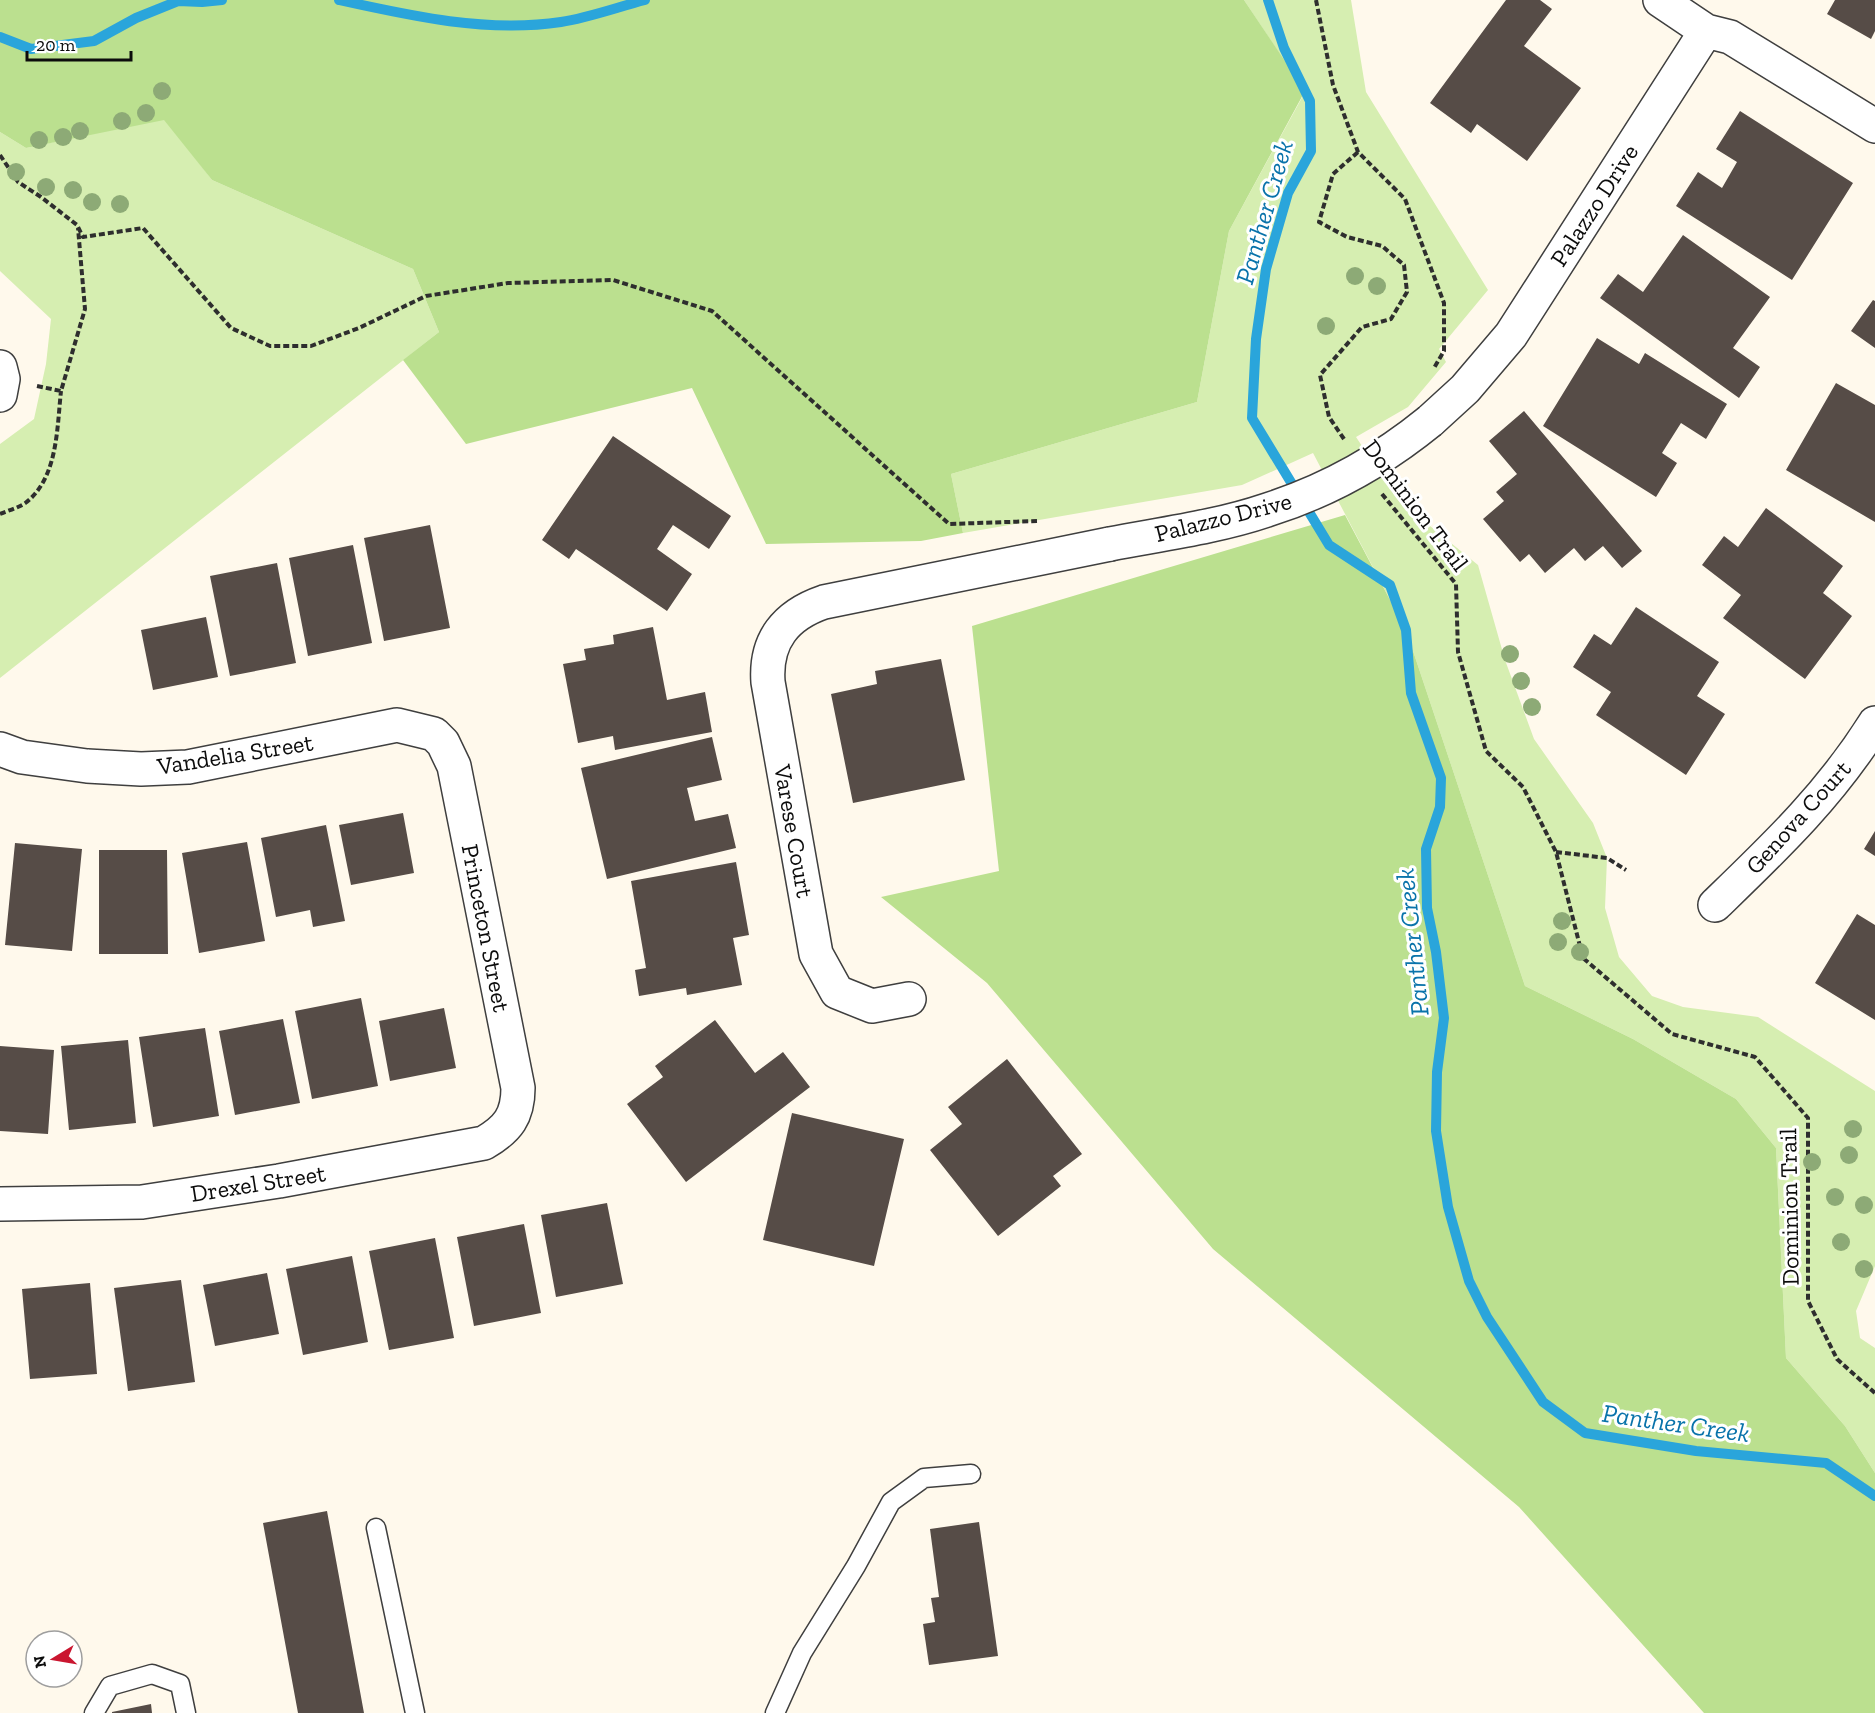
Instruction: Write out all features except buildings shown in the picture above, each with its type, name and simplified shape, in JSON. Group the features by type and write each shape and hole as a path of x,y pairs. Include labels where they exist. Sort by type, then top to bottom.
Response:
{"street":[{"path":"1660,0 1706,31 1730,37 1875,126"},
{"name":"Palazzo Drive","path":"810,607 824,602 1243,517 1299,499 1373,462 1430,421 1465,389 1511,334 1706,31"},
{"name":"Varese Court","path":"810,607 791,619 776,637 769,654 767,673 816,954 837,992 872,1006 909,999"},
{"name":"Genova Court","path":"1714,904 1806,815 1847,765 1875,723"},
{"name":"Vandelia Street","path":"0,749 22,757 87,766 141,769 188,767 397,725 434,735"},
{"name":"Princeton Street","path":"434,735 443,744 454,766 518,1088 518,1102 514,1115 507,1125"},
{"name":"Drexel Street","path":"0,1204 142,1202 279,1181 484,1143 496,1136 507,1125"}],"lane":[{"path":"775,1713 802,1653 856,1566 891,1502 924,1478 971,1474"},
{"path":"376,1528 415,1713"},
{"path":"94,1713 110,1686 152,1674 180,1684 186,1713"}],"path":[{"path":"1316,0 1333,85 1358,152 1405,199 1444,303 1444,351 1431,373"},
{"name":"Dominion Trail","path":"1347,443 1329,417 1320,375 1362,327 1390,319 1407,292 1404,265 1382,246 1347,237 1319,222 1332,174 1358,152"},
{"path":"0,155 18,182 77,225 83,237 142,228 231,328 270,346 311,346 359,328 426,296 508,283 613,280 712,310 949,524 1040,521"},
{"path":"0,514 28,502 44,482 54,452 61,391 85,309 77,225"},
{"path":"1,380 61,391"},
{"name":"Dominion Trail","path":"1380,491 1456,584 1458,652 1486,752 1523,787 1556,852 1583,958 1672,1034 1755,1057 1808,1118 1808,1301 1837,1359 1875,1394"},
{"path":"1556,852 1606,858 1626,870"}],"green space":[{"path":"0,0 1244,0 1305,91 1229,231 1197,402 951,474 963,533 921,541 766,544 692,388 466,444 403,360 439,332 413,269 212,180 164,120 26,148 0,132"},
{"path":"1244,0 1351,0 1366,92 1488,290 1439,349 1446,362 1408,407 1356,437 1398,500 1478,565 1505,660 1534,739 1593,823 1607,858 1605,908 1619,957 1652,996 1683,1007 1758,1017 1875,1091 1875,1266 1856,1311 1860,1338 1875,1348 1875,1473 1845,1426 1786,1358 1776,1148 1736,1099 1633,1039 1525,986 1406,630 1313,453 1242,485 963,533 951,474 1197,402 1229,231 1305,92"},
{"path":"165,118 212,180 413,269 439,332 0,678 0,444 34,419 46,364 51,319 0,271 0,132 26,148"},
{"path":"1345,515 1406,630 1525,986 1633,1039 1736,1099 1776,1148 1786,1358 1845,1426 1875,1473 1875,1713 1704,1713 1519,1507 1213,1249 987,983 881,897 999,871 972,626"}],"waterway":[{"name":"Panther Creek","path":"0,37 31,49 94,41 136,18 178,1 222,0"},
{"name":"Panther Creek","path":"339,0 421,17 505,25 561,22 645,0"},
{"name":"Panther Creek","path":"1268,0 1284,48 1310,101 1311,151 1288,193 1266,269 1256,339 1252,418 1329,545 1390,585 1406,630 1411,693 1441,778 1440,807 1426,849 1427,908 1436,952 1444,1018 1437,1072 1436,1131 1448,1207 1469,1281 1487,1317 1543,1402 1585,1433 1696,1451 1826,1463 1875,1496"}]}
